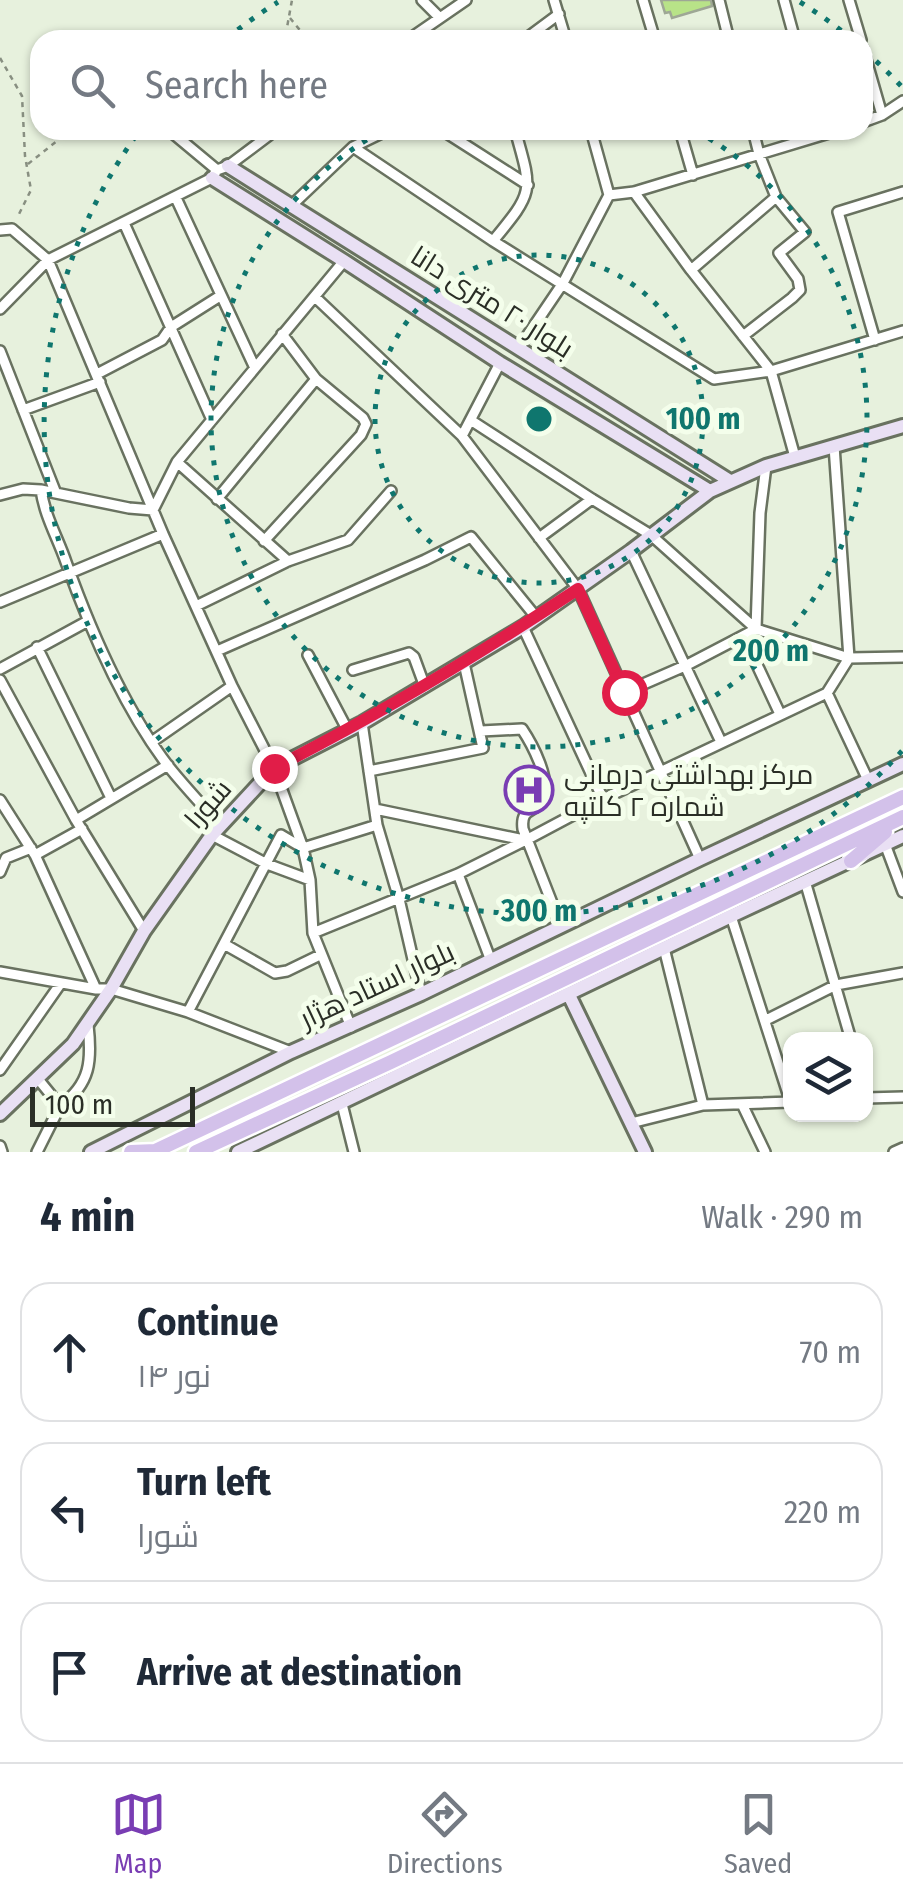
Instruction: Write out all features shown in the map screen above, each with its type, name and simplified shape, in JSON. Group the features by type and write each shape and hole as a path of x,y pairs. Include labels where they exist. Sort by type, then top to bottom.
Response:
{"main road":[{"name":"بلوار استاد هژار","path":"155,1151 903,797"},
{"path":"851,861 903,818"},
{"path":"196,1152 903,818"},
{"path":"130,1152 155,1151"}],"street":[{"path":"422,0 440,18"},
{"path":"423,30 466,0"},
{"path":"554,0 563,30"},
{"path":"644,0 652,30"},
{"path":"719,0 726,30"},
{"path":"784,0 793,30"},
{"path":"850,0 858,30"},
{"path":"537,30 559,14"},
{"path":"873,83 882,115"},
{"path":"873,118 903,101"},
{"path":"182,140 219,171"},
{"path":"0,309 48,260 176,198 262,140"},
{"path":"292,206 353,147 367,140"},
{"path":"458,140 528,185"},
{"path":"493,241 521,207 528,185 518,140"},
{"path":"518,348 563,283 609,194 594,140"},
{"path":"683,140 693,175"},
{"path":"742,336 798,294 798,279 779,252 806,232 776,196 755,140"},
{"path":"609,194 634,192 800,140"},
{"path":"353,147 493,241 714,378 771,371 903,331"},
{"name":"بلوار ۲۰ متری دانا","path":"219,171 292,206 730,481"},
{"name":"بلوار ۲۰ متری دانا","path":"219,171 344,261 500,363 710,491"},
{"path":"634,192 771,371 795,457"},
{"path":"874,340 838,212 903,192"},
{"path":"691,270 776,196"},
{"path":"176,198 255,368"},
{"path":"124,223 212,420"},
{"path":"0,230 12,229 48,260 163,534 274,768 303,848 310,880 313,933 351,1027"},
{"path":"153,510 177,462 344,261"},
{"path":"23,410 98,378 162,340 171,327 220,296"},
{"path":"315,297 462,436 578,589 700,859"},
{"path":"264,541 361,435 366,424 316,379 282,334"},
{"path":"0,350 55,491"},
{"path":"462,436 500,363"},
{"path":"217,499 316,379"},
{"path":"472,421 651,535 756,629 849,658 903,657"},
{"name":"شورا","path":"0,1114 73,1044 103,989 216,830 274,768 348,731 523,627 710,491 766,466 903,426"},
{"path":"313,933 458,874 602,799 827,694 849,658 834,446"},
{"path":"177,462 288,561"},
{"path":"756,629 760,513 766,466"},
{"path":"0,495 23,489 55,491 153,510"},
{"path":"40,490 44,511 88,621 134,711 168,765 216,830 268,864 310,880"},
{"path":"196,606 288,561 348,540 391,490"},
{"path":"540,538 592,500"},
{"path":"0,602 163,534"},
{"path":"217,651 470,537 536,617"},
{"path":"631,551 722,742"},
{"path":"0,669 88,621"},
{"path":"523,627 602,799"},
{"path":"624,692 756,629"},
{"path":"744,638 780,714"},
{"path":"37,647 111,798"},
{"path":"353,670 409,653 425,687"},
{"path":"308,654 348,731"},
{"path":"369,771 484,748 464,664"},
{"path":"0,680 79,825 144,931"},
{"path":"153,742 232,686"},
{"path":"827,694 868,780"},
{"path":"362,723 377,824 421,994"},
{"path":"481,731 522,729 532,744 545,786 540,803 526,812 522,820 560,926"},
{"name":"بلوار استاد هژار","path":"91,1152 291,1052 903,764"},
{"path":"0,872 6,858 33,852 79,825 111,798 168,765"},
{"path":"0,800 33,852 103,989"},
{"path":"375,809 526,840"},
{"path":"303,848 377,824"},
{"path":"188,1012 281,834 303,848"},
{"path":"238,1152 903,836"},
{"path":"885,844 903,892"},
{"path":"458,874 491,960"},
{"path":"805,882 849,1032"},
{"path":"731,916 783,1077"},
{"path":"224,944 275,974 320,955"},
{"path":"664,948 703,1105"},
{"path":"0,972 103,989 188,1012 291,1052"},
{"path":"766,1020 836,984 903,973"},
{"path":"0,1070 61,983"},
{"path":"569,995 644,1152"},
{"path":"37,1152 60,1106 76,1092 90,1067 87,1024"},
{"path":"38,1079 60,1106"},
{"path":"873,1097 903,1097"},
{"path":"631,1123 703,1105 783,1101"},
{"path":"342,1104 354,1152"},
{"path":"742,1104 765,1152"},
{"path":"894,1152 903,1148"}],"path":[{"path":"287,30 292,0"},
{"path":"289,16 300,30"},
{"path":"0,58 22,96 31,190 12,229"},
{"path":"27,165 57,140"}],"building":[{"path":"661,0 711,0 712,6 672,18 670,12 665,13"}],"place":[{"name":"مرکز بهداشتی درمانی شماره ۲ کلتپه","path":"529,790"}],"route":[{"path":"274,768 425,687 578,589 624,692"}]}
